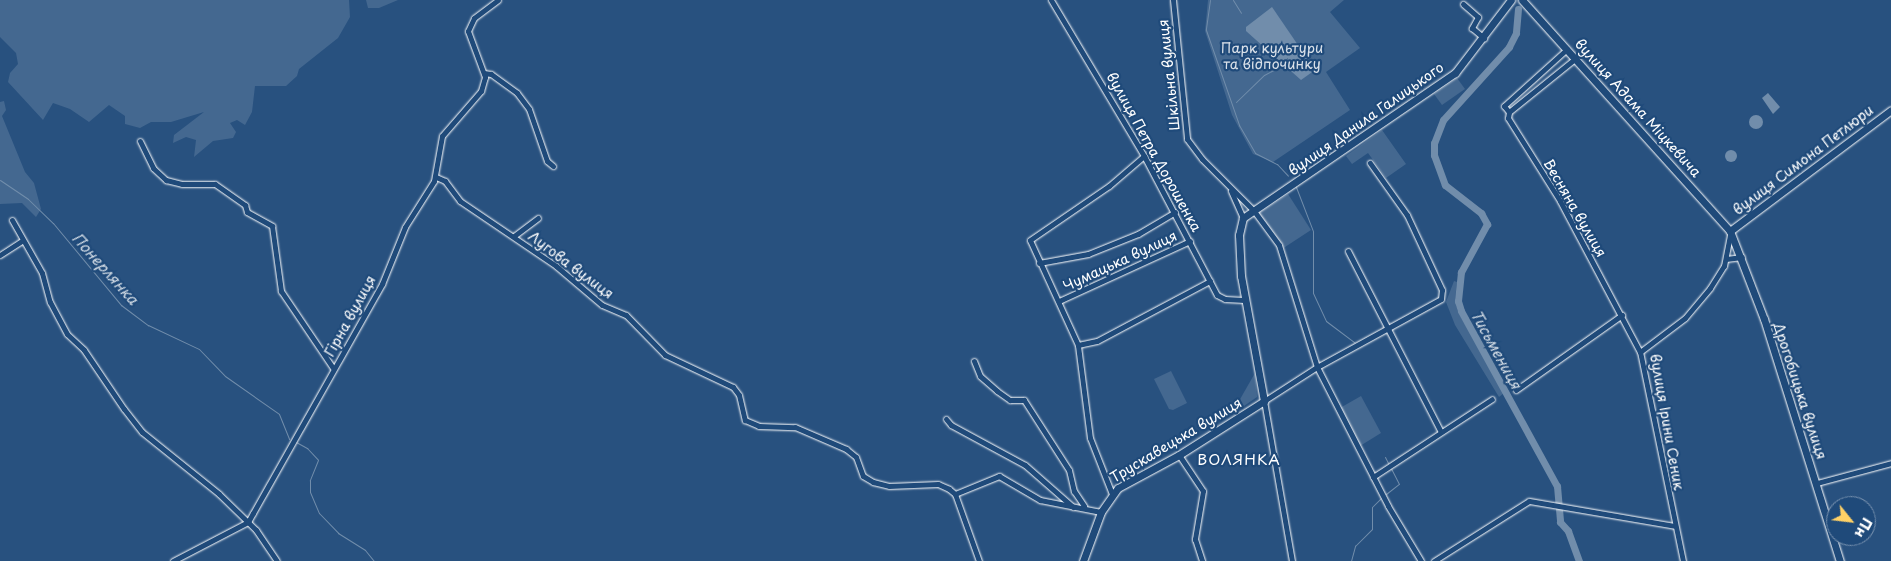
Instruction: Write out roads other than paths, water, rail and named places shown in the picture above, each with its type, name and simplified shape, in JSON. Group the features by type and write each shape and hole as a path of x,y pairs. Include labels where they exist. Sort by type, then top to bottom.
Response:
{"main road":[{"name":"вулиця Данила Галицького","path":"1243,218 1440,84 1459,69 1517,2"},
{"name":"вулиця Адама Міцкевича","path":"1517,2 1576,58 1730,231"},
{"name":"вулиця Симона Петлюри","path":"1730,231 1891,110"},
{"path":"1243,218 1239,235 1244,300 1264,401"},
{"name":"Дрогобицька вулиця","path":"1730,231 1742,257 1817,483 1840,561"},
{"name":"Трускавецька вулиця","path":"1083,561 1102,512 1112,494 1132,479 1179,455 1264,401"}],"street":[{"path":"498,0 474,18 468,31 484,74 491,74 517,93 529,109 547,161 553,166"},
{"name":"вулиця Петра Дорошенка","path":"1051,0 1144,156 1210,281 1221,298 1244,300"},
{"name":"Шкільна вулиця","path":"1173,0 1187,139 1231,190 1254,211 1284,258 1317,367 1373,476 1421,561"},
{"path":"1463,4 1478,17 1472,28 1484,38"},
{"path":"1567,49 1508,99 1504,106 1509,112 1576,58"},
{"name":"Гірна вулиця","path":"248,522 382,284 405,228 436,177 442,136 481,91 484,74"},
{"name":"Весняна вулиця","path":"1509,112 1508,118 1560,201 1640,352"},
{"path":"140,141 147,160 166,180 182,184 202,182 215,184 245,205 247,212 269,222 276,238 282,291 333,368"},
{"path":"1112,494 1090,438 1078,345 1040,263 1031,237 1110,186 1144,156"},
{"path":"1292,561 1264,401 1317,367 1441,299 1442,290 1407,215 1370,163"},
{"name":"Лугова вулиця","path":"436,177 445,181 460,201 514,236 602,305 626,315 670,358 709,373 732,387 739,395 745,420 760,426 794,427 846,449 856,457 863,476 873,482 889,486 938,484 954,494"},
{"name":"Шкільна вулиця","path":"1231,190 1243,218"},
{"path":"1040,263 1088,254 1138,234 1175,212"},
{"path":"514,236 538,218"},
{"path":"12,220 42,273 50,302 67,334 84,350 136,424 193,476 219,494 248,522 277,561"},
{"name":"вулиця Ірини Сеник","path":"1683,561 1640,352 1685,318 1720,274 1726,259 1730,231"},
{"path":"0,255 23,240"},
{"name":"Чумацька вулиця","path":"1059,301 1190,241"},
{"path":"1348,251 1441,432"},
{"path":"1726,259 1742,257"},
{"path":"1078,345 1097,341 1210,281"},
{"path":"1516,390 1622,316"},
{"path":"974,361 980,376 997,391 1010,400 1024,400 1069,470 1074,491 1084,506"},
{"path":"1373,476 1492,399"},
{"path":"946,419 951,425 1025,465 1074,507"},
{"path":"1179,455 1204,491 1195,539 1202,561"},
{"path":"1817,483 1891,463"},
{"path":"979,561 954,494 1002,477 1040,500 1074,507 1084,506 1102,512"},
{"path":"1434,561 1522,503 1544,503 1675,526"},
{"path":"173,561 248,522"}],"waterway":[{"path":"1210,0 1206,30 1239,125 1255,153 1277,164 1288,176"},
{"path":"1233,0 1241,13"},
{"name":"Тисьмениця","path":"1518,9 1516,33 1509,47 1443,120 1434,143 1434,155 1445,185 1481,213 1487,224 1461,272 1458,301 1461,311 1557,486 1560,522 1568,531 1579,561"},
{"path":"1236,102 1264,75 1283,65"},
{"name":"Понерлянка","path":"0,180 28,199 53,223 121,305 148,325 199,349 225,376 279,414 289,439"},
{"path":"1296,187 1313,231 1313,293 1326,321 1355,343"},
{"name":"Понерлянка","path":"296,442 307,448 318,460 310,480 310,492 319,513 338,533 365,550 374,561"},
{"path":"1385,457 1388,463"},
{"path":"1386,494 1399,484 1391,468"},
{"path":"1351,561 1355,546 1372,529 1372,507 1381,498"}],"district":[{"name":"ВОЛЯНКА","path":"1239,459"}],"park label":[{"name":"Парк культури та відпочинку","path":"1272,56"}]}
